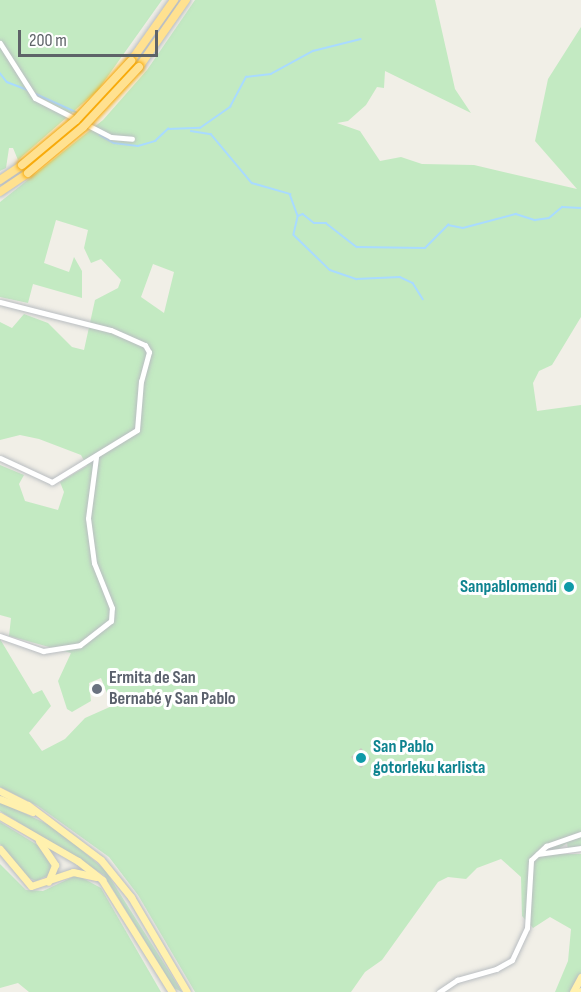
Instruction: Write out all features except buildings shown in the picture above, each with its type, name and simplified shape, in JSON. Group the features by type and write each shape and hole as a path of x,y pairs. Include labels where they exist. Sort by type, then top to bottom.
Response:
{"highway":[{"path":"0,180 22,165 76,120 131,60 174,0"},
{"path":"0,192 28,173 83,127 139,67 186,0"}],"main road":[{"path":"0,792 58,826 101,860 124,887 187,992"},
{"path":"0,799 58,826"},
{"path":"0,816 102,880 121,904 172,992"},
{"path":"33,835 53,858 55,871 46,884"},
{"path":"0,849 26,883 46,884 78,871 102,880"},
{"path":"571,992 580,979"}],"street":[{"path":"0,44 35,98 111,137 132,139"},
{"path":"0,302 111,330 148,348 141,381 141,424 96,457 52,482 0,458"},
{"path":"0,636 43,651 80,645 111,621 112,608 93,563 88,518 96,457"},
{"path":"440,991 457,980 496,969 518,953 527,928 526,880 534,856 558,841 581,834"},
{"path":"562,850 565,839"},
{"path":"558,841 562,850"},
{"path":"534,856 581,848"}],"green space":[{"path":"0,0 162,0 98,90 18,160 13,148 9,148 6,168 0,171"},
{"path":"195,0 435,0 455,89 471,113 385,71 384,88 377,87 366,105 348,121 337,123 360,131 380,161 401,157 422,164 474,165 577,189 535,141 548,79 581,27 581,317 552,365 539,371 533,383 537,411 581,405 581,846 568,849 567,843 551,854 581,854 581,973 570,992 555,992 568,961 571,929 550,917 533,928 522,916 521,877 501,859 477,868 466,879 448,877 438,882 382,960 365,972 351,992 195,992 138,895 109,857 38,806 0,787 0,639 33,694 42,690 51,706 29,733 42,751 65,739 85,718 112,706 101,678 89,683 91,701 72,712 67,709 58,681 71,653 9,636 11,618 0,615 0,465 24,475 19,484 25,501 58,510 64,492 60,482 87,466 81,455 39,439 20,435 0,440 0,322 12,328 24,314 48,323 72,347 84,350 95,300 118,288 121,280 101,259 91,263 84,248 88,230 56,220 44,263 69,272 74,257 82,271 82,298 33,284 28,303 0,297 0,202 103,120 147,70","holes":["153,264 174,272 164,313 141,297"]},
{"path":"0,802 56,828 105,870 182,992 174,988 104,875 0,811"},
{"path":"0,822 39,846 52,866 49,875 36,881 27,877 0,844"},
{"path":"0,864 26,890 43,891 77,875 101,888 161,992 29,992 18,983 0,988"}],"waterway":[{"path":"100,135 114,143 138,146 155,141 168,129 200,128 230,107 246,77 271,74 313,51 361,39"},
{"path":"0,73 7,82 28,90"},
{"path":"36,94 76,112"},
{"path":"191,131 211,134 252,183 290,194 298,216 303,214 314,223 326,223 357,247 425,248 448,225 463,228 516,214 535,220 549,218 562,207 581,208"},
{"path":"298,217 294,235 330,270 356,279 400,277 413,283 423,299"}],"place":[{"name":"Sanpablomendi","path":"569,587"},
{"name":"Ermita de San Bernabé y San Pablo","path":"97,689"},
{"name":"San Pablo gotorleku karlista","path":"361,758"}]}
